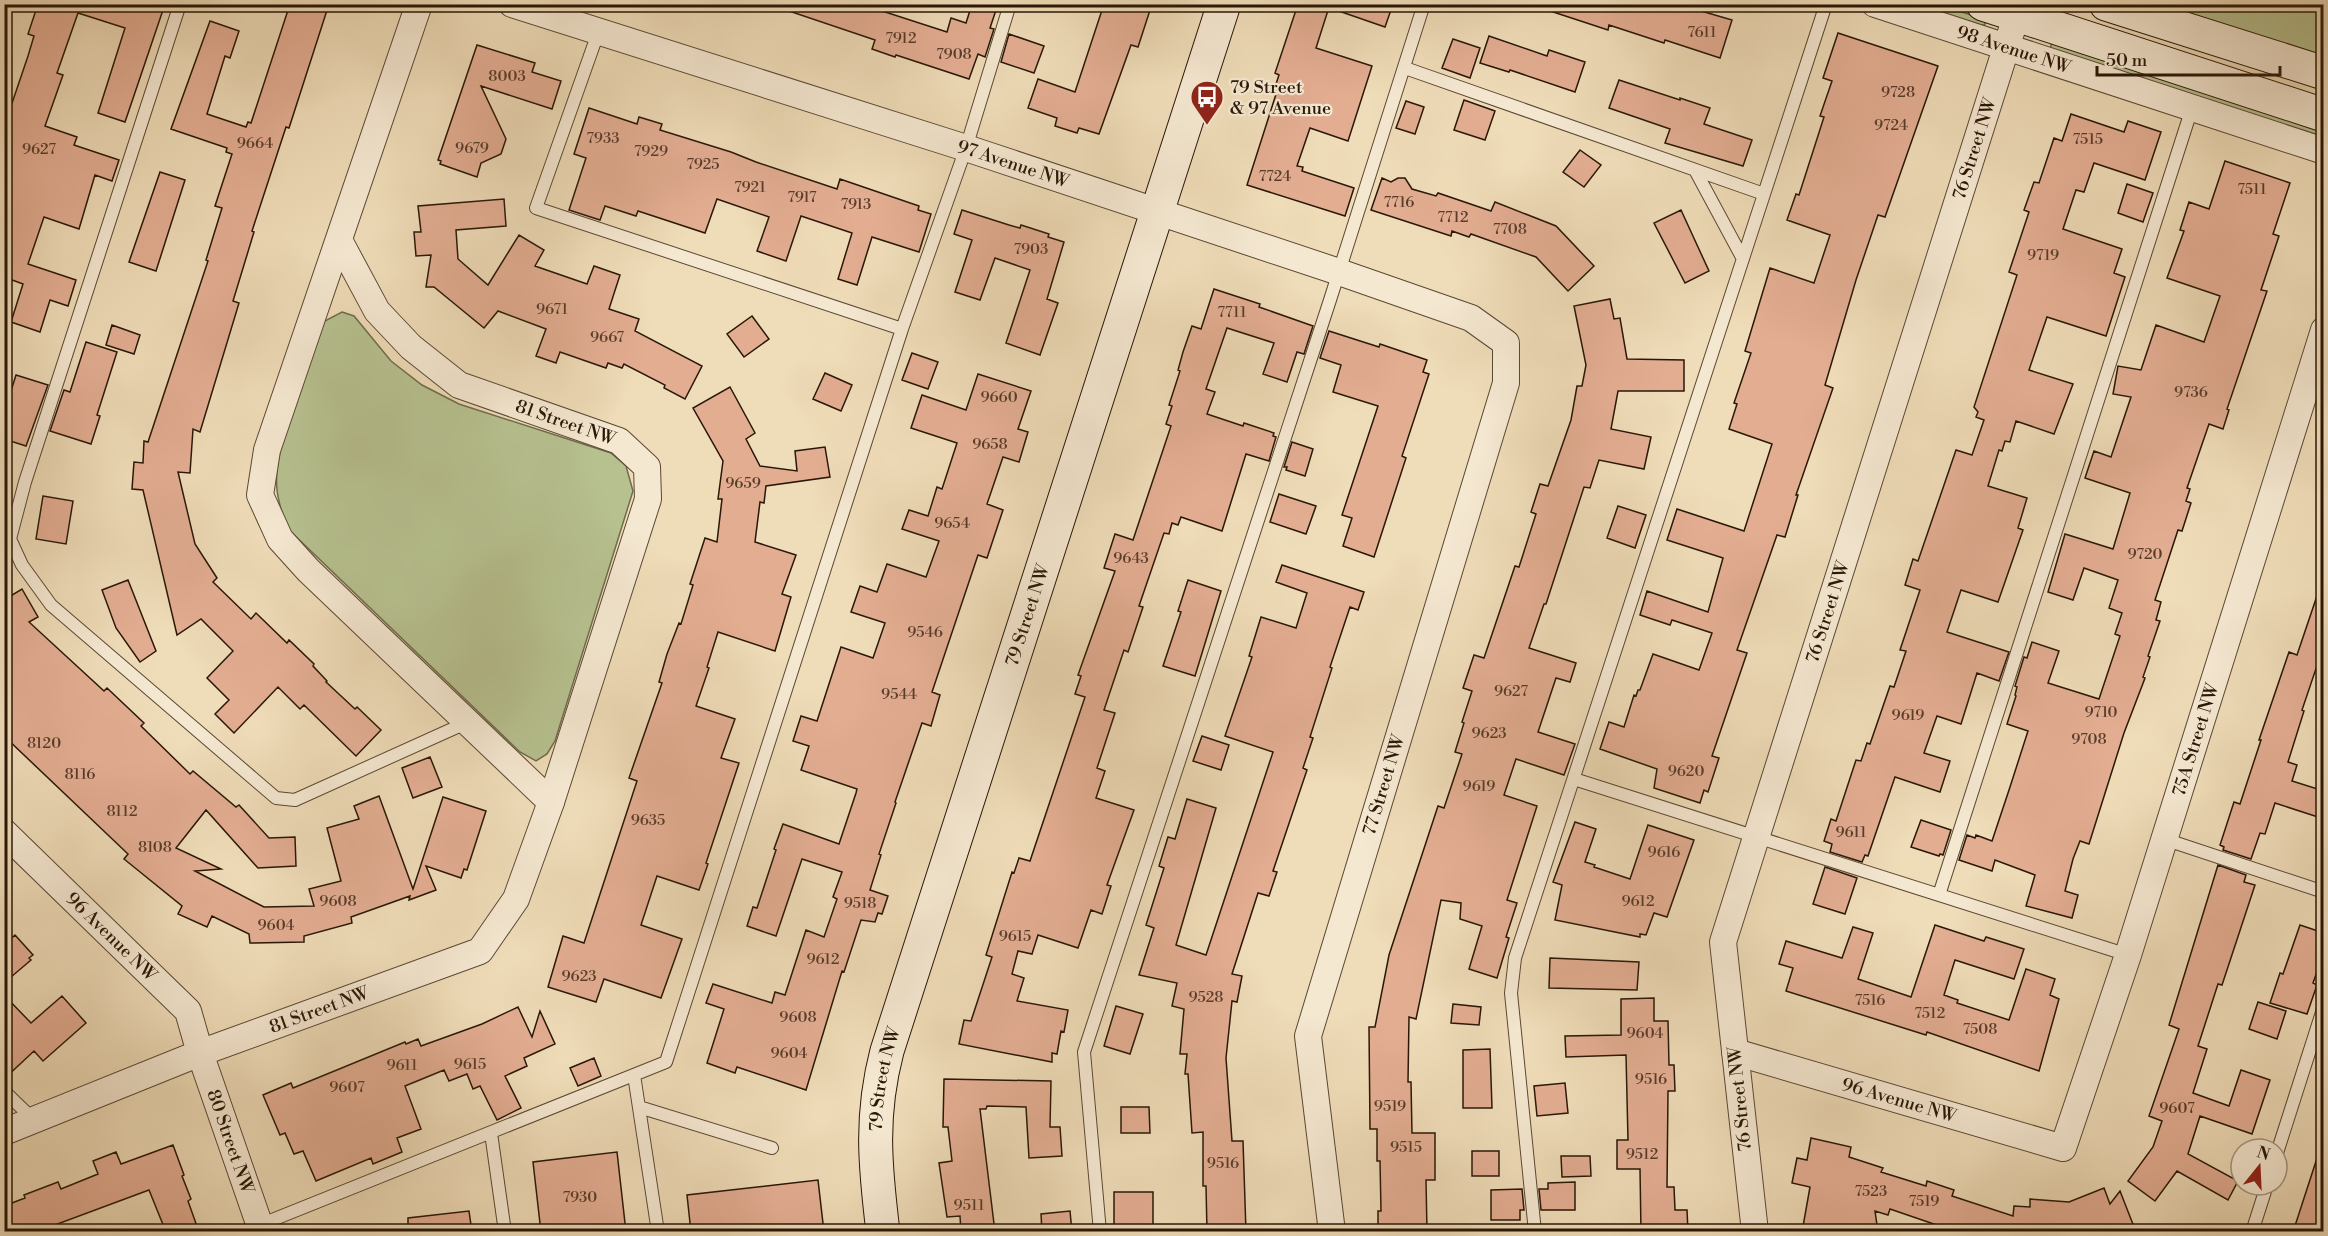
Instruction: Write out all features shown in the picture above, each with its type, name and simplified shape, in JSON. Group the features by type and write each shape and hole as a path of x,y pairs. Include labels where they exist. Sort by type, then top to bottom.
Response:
{"street":[{"path":"419,4 340,242 267,450 260,495 280,539 308,570 551,802"},
{"name":"97 Avenue NW","path":"512,4 966,148 1339,272 1471,318 1506,343"},
{"name":"79 Street NW","path":"883,1232 874,1163 875,1115 879,1083 887,1051 1224,4"},
{"name":"98 Avenue NW","path":"1875,4 2324,151"},
{"name":"98 Avenue NW","path":"1983,4 2018,10 2324,116"},
{"path":"2106,4 2324,73"},
{"name":"76 Street NW","path":"1755,1232 1722,942 2018,10"},
{"name":"81 Street NW","path":"4,1132 200,1053 480,951 516,899 551,802 648,500 647,467 619,441 459,385 411,347 377,311 340,242"},
{"name":"75A Street NW","path":"2063,1148 2128,955 2324,330"},
{"name":"77 Street NW","path":"1332,1232 1308,1036 1506,383 1506,343"},
{"name":"96 Avenue NW","path":"4,832 188,1011 200,1053"},
{"name":"96 Avenue NW","path":"1735,1052 2063,1148"},
{"name":"80 Street NW","path":"200,1053 255,1229"}],"lane":[{"path":"180,4 25,482 10,539 22,565 51,605 276,798 295,800 469,722"},
{"path":"255,1229 666,1062 902,329 966,148 1010,4"},
{"path":"1100,1232 1083,1052 1339,272 1424,4"},
{"path":"1534,1232 1510,993 1515,958 1826,4"},
{"path":"598,33 536,208 902,329"},
{"path":"1405,68 1764,194"},
{"path":"1939,895 2192,108"},
{"path":"1695,170 1743,259"},
{"path":"1574,779 2128,955"},
{"path":"2164,839 2324,892"},
{"path":"2282,1137 2324,1006"},
{"path":"634,1075 658,1232"},
{"path":"4,1091 35,1121"},
{"path":"639,1107 772,1148"},
{"path":"491,1133 506,1232"},
{"path":"2252,1232 2263,1197"}],"green space":[{"path":"1911,5 1939,5 1981,18 1985,20 1985,24 1982,26"},
{"path":"2155,5 2323,5 2323,58"},
{"path":"2052,42 2323,130 2323,139 2050,49"},
{"path":"342,312 354,316 391,361 422,385 459,404 611,453 626,466 633,491 555,741 547,754 536,761 520,752 287,528 277,491 280,452 321,323"}],"building":[{"path":"38,4 165,4 125,122 98,113 125,28 78,13 57,73 63,75 45,126 77,137 74,145 119,160 112,181 95,175 79,229 44,217 28,264 76,280 68,306 50,300 40,332 11,322 23,284 4,277 4,113 8,115 28,56 34,36 28,34"},
{"path":"290,4 329,4 289,128 286,127 252,231 254,232 233,301 239,303 200,432 193,429 190,473 178,472 195,544 217,578 213,582 251,619 256,613 287,643 289,640 314,664 313,666 326,682 381,730 356,756 304,705 300,709 278,687 234,733 215,714 229,700 207,678 233,651 201,619 177,635 143,490 132,489 134,462 143,463 144,441 148,442 208,261 206,260 222,208 215,206 232,154 226,152 227,148 171,129 210,21 239,31 230,58 225,56 207,114 246,127 248,122 251,123"},
{"path":"780,4 881,4 879,10 947,32 951,18 966,23 972,4 998,4 990,28 994,29 985,57 978,54 969,79 872,49 875,40 780,8"},
{"path":"1104,4 1152,4 1138,47 1131,45 1099,134 1079,128 1077,133 1055,126 1057,118 1028,108 1038,79 1075,92"},
{"path":"1298,4 1330,4 1316,48 1372,66 1348,141 1310,128 1297,166 1303,167 1302,171 1354,188 1345,216 1247,185 1277,91 1274,90 1279,75 1275,73"},
{"path":"1331,4 1393,4 1385,27 1330,8"},
{"path":"1542,4 1662,4 1683,11 1684,6 1732,20 1720,58 1609,25 1608,30 1541,8"},
{"path":"1838,33 1938,66 1885,217 1878,215 1856,280 1825,385 1833,388 1796,495 1798,495 1785,537 1777,535 1737,650 1747,653 1712,756 1719,758 1708,792 1704,790 1700,803 1654,788 1657,769 1600,749 1609,722 1624,727 1634,695 1636,696 1640,690 1653,654 1699,670 1712,633 1672,620 1670,625 1640,615 1647,591 1708,612 1723,558 1667,540 1677,509 1744,531 1772,444 1729,429 1737,404 1734,403 1751,353 1745,351 1770,268 1814,283 1830,235 1787,220 1796,194 1799,195 1824,117 1820,116 1832,81 1823,78"},
{"path":"1009,34 1044,46 1034,73 1001,62"},
{"path":"1489,36 1547,56 1549,50 1585,62 1575,92 1510,70 1509,72 1480,63"},
{"path":"1453,39 1480,48 1470,78 1442,68"},
{"path":"477,45 535,63 532,72 561,81 552,109 481,86 506,139 501,154 481,163 477,177 440,164 441,161 438,160"},
{"path":"1619,80 1710,108 1704,124 1752,140 1743,166 1665,143 1670,129 1609,108"},
{"path":"1464,100 1495,111 1485,140 1454,130"},
{"path":"1406,101 1424,107 1415,134 1396,128"},
{"path":"589,108 637,124 639,117 662,124 660,130 837,189 840,179 919,206 918,210 931,214 919,252 872,237 857,285 838,279 852,233 801,216 786,261 757,251 769,217 717,199 705,233 638,211 636,216 605,206 600,220 569,210 586,158 574,154"},
{"path":"2071,114 2124,132 2128,121 2161,132 2145,180 2094,163 2084,192 2076,190 2063,229 2122,249 2114,273 2125,277 2106,336 2047,317 2029,370 2073,384 2054,434 2016,421 2010,442 2005,441 2002,451 1999,450 1988,486 2027,498 2018,528 2023,530 1998,602 1961,590 1947,632 2009,652 1999,681 1977,673 1961,724 1937,716 1924,753 1950,761 1940,792 1895,777 1868,856 1865,855 1862,862 1830,852 1832,844 1824,841 1831,819 1836,821 1856,760 1861,761 1867,743 1870,744 1890,686 1894,687 1906,651 1900,650 1920,590 1905,585 1913,559 1918,561 1956,450 1972,455 1984,420 1976,417 1978,412 1974,407 2017,275 2009,272 2029,212 2024,210 2034,182 2039,183 2054,138 2062,141"},
{"path":"1580,150 1601,165 1584,187 1563,172"},
{"path":"2225,161 2290,183 2273,234 2279,236 2261,290 2267,291 2227,409 2229,410 2223,429 2209,424 2187,488 2190,489 2186,501 2191,503 2182,531 2178,530 2155,600 2161,602 2156,620 2160,621 2148,656 2150,657 2143,677 2145,678 2124,733 2089,844 2080,841 2073,859 2065,891 2078,895 2072,918 2026,906 2035,875 1995,860 1992,871 1959,860 1967,835 1975,838 1976,835 1992,841 2028,731 2007,724 2016,696 2017,687 2015,686 2024,657 2027,658 2032,642 2059,651 2048,683 2099,699 2120,636 2115,634 2122,613 2109,608 2118,580 2084,568 2073,600 2048,592 2065,534 2113,549 2130,493 2085,478 2094,451 2111,457 2131,397 2113,394 2118,366 2141,370 2156,325 2204,342 2220,296 2167,278 2184,231 2180,230 2189,202 2209,209"},
{"path":"160,172 185,180 156,271 129,262"},
{"path":"1382,178 1391,182 1398,178 1405,178 1412,189 1436,196 1438,193 1491,211 1495,202 1556,226 1594,266 1568,291 1536,257 1471,234 1469,237 1452,231 1451,236 1371,210"},
{"path":"2127,184 2153,193 2143,222 2118,213"},
{"path":"504,199 506,226 456,230 458,259 488,285 519,235 544,250 535,266 587,284 594,266 620,275 609,309 639,319 635,331 702,366 685,399 664,388 665,385 624,364 622,368 608,363 606,368 560,352 556,363 536,356 546,329 498,311 484,328 434,287 426,287 431,255 416,256 414,232 421,232 418,206"},
{"path":"962,210 1020,228 1021,225 1049,234 1048,237 1064,242 1047,299 1058,303 1040,355 1006,343 1030,270 995,258 980,300 955,292 972,240 954,234"},
{"path":"1681,210 1709,271 1685,283 1654,223"},
{"path":"1214,289 1260,304 1259,307 1313,326 1304,354 1297,352 1287,382 1263,374 1274,343 1227,328 1206,389 1215,392 1207,414 1274,433 1273,436 1276,437 1269,461 1246,454 1222,531 1181,517 1178,525 1172,523 1169,534 1164,533 1139,606 1143,607 1128,652 1124,650 1104,710 1115,713 1097,768 1105,771 1096,798 1134,810 1107,885 1111,886 1102,914 1091,910 1078,948 1038,935 1032,954 1018,951 1012,974 1024,978 1017,1001 1068,1010 1057,1054 1052,1053 1052,1062 959,1044 964,1020 971,1021 992,957 986,955 1012,872 1014,873 1019,858 1030,861 1085,697 1075,694 1081,676 1078,675 1115,571 1104,568 1115,534 1133,540 1171,426 1166,424 1172,406 1169,405 1180,371 1178,370 1183,352 1192,326 1201,329"},
{"path":"1610,299 1614,319 1620,318 1627,359 1684,360 1684,391 1618,391 1611,429 1651,437 1644,469 1599,460 1590,488 1584,487 1546,604 1544,604 1529,648 1576,663 1570,682 1556,678 1538,732 1575,744 1564,775 1516,759 1504,795 1537,806 1507,900 1517,903 1506,937 1509,938 1497,978 1469,969 1482,926 1460,919 1461,903 1441,900 1416,1019 1409,1017 1408,1082 1411,1082 1412,1133 1435,1133 1435,1180 1426,1180 1427,1232 1378,1232 1378,1211 1381,1211 1380,1161 1377,1161 1377,1129 1370,1129 1369,1027 1375,1027 1389,955 1438,806 1444,808 1462,754 1455,752 1472,691 1463,688 1474,655 1484,658 1515,566 1519,567 1536,514 1531,512 1540,484 1548,486 1571,420 1577,386 1582,386 1586,365 1574,306"},
{"path":"752,316 769,339 744,357 727,334"},
{"path":"112,325 140,335 134,354 106,345"},
{"path":"1329,331 1379,347 1380,344 1427,360 1423,372 1429,374 1402,456 1406,458 1374,557 1343,546 1352,518 1342,515 1378,406 1333,392 1341,365 1320,358"},
{"path":"86,342 117,352 97,415 100,416 91,444 50,431 64,390 70,392"},
{"path":"912,353 938,362 928,389 902,380"},
{"path":"825,373 852,385 841,411 813,399"},
{"path":"978,374 1031,391 1018,429 1028,432 1019,462 1003,457 987,504 1003,510 987,558 978,555 932,692 940,695 931,726 922,723 879,854 881,855 870,890 888,896 882,914 878,913 875,922 861,920 844,972 842,971 806,1090 737,1067 735,1073 707,1063 724,1009 706,1003 713,984 772,1003 775,992 785,995 806,930 824,937 837,899 833,897 842,872 802,859 776,936 747,926 753,907 757,908 783,824 839,844 857,789 801,770 809,746 793,741 801,716 817,721 841,647 873,658 885,623 851,612 860,586 877,592 887,564 926,577 939,541 902,529 909,510 928,516 937,487 942,489 957,443 911,428 922,395 966,410"},
{"path":"16,375 48,385 26,446 4,439 4,413"},
{"path":"730,387 755,433 746,439 760,466 797,471 795,451 825,447 830,477 766,486 764,503 760,502 755,542 796,555 782,594 791,597 775,651 718,632 696,706 735,719 721,758 739,763 699,890 657,876 641,925 682,939 661,998 604,979 596,1002 548,987 563,936 584,943 637,781 629,778 662,683 659,682 667,654 679,623 681,624 693,585 690,584 705,538 717,542 722,499 718,499 723,461 693,408"},
{"path":"1292,442 1313,449 1305,476 1286,470 1287,467 1284,467"},
{"path":"1279,494 1316,506 1306,534 1270,522"},
{"path":"43,496 73,501 66,544 36,539"},
{"path":"1618,506 1646,515 1635,548 1607,538"},
{"path":"1282,565 1364,592 1358,610 1350,607 1330,667 1332,668 1310,737 1313,738 1303,768 1307,770 1273,871 1277,872 1269,896 1258,893 1232,974 1242,976 1237,1002 1232,1001 1226,1058 1232,1141 1243,1141 1246,1232 1207,1232 1206,1186 1203,1186 1203,1132 1192,1133 1188,1074 1185,1074 1187,1054 1180,1054 1184,1009 1172,1006 1177,983 1139,975 1154,928 1146,925 1164,868 1159,866 1168,837 1175,839 1187,799 1216,808 1176,945 1206,955 1273,752 1225,736 1252,657 1249,656 1261,617 1296,628 1307,593 1276,582"},
{"path":"128,580 156,651 140,662 116,628 102,590"},
{"path":"1188,580 1221,591 1195,676 1163,666 1181,612 1178,611"},
{"path":"2320,587 2324,588 2324,645 2302,710 2304,711 2288,762 2297,765 2292,781 2324,791 2324,819 2275,803 2265,834 2260,833 2251,859 2223,850 2224,847 2220,845 2234,802 2240,804 2289,652 2297,655"},
{"path":"22,589 38,617 29,622 104,691 107,688 144,723 141,726 190,774 193,771 236,807 239,805 269,838 295,837 296,866 258,868 206,810 176,848 221,869 195,871 264,907 314,906 309,889 341,881 327,828 359,819 354,806 379,796 413,889 443,797 486,811 467,870 464,869 461,878 426,866 436,890 409,900 410,896 351,917 352,923 304,936 304,942 250,943 249,934 212,916 207,927 178,914 182,906 124,859 128,854 4,736 4,600"},
{"path":"1202,736 1229,745 1221,770 1193,761"},
{"path":"430,757 442,787 413,798 402,768"},
{"path":"1921,820 1951,830 1943,855 1939,856 1911,847"},
{"path":"1575,822 1596,829 1585,862 1630,879 1648,825 1694,840 1667,917 1654,913 1646,935 1640,934 1640,937 1555,920 1562,885 1553,882"},
{"path":"2218,865 2246,875 2244,882 2255,885 2222,985 2218,984 2198,1046 2207,1049 2193,1093 2229,1106 2241,1070 2270,1080 2252,1134 2200,1116 2188,1154 2229,1176 2228,1200 2177,1171 2155,1201 2128,1181 2153,1147 2162,1121 2149,1116 2179,1029 2169,1025"},
{"path":"1825,867 1857,878 1845,914 1813,904"},
{"path":"1935,925 1984,941 1986,937 2024,949 2014,979 1955,960 1944,995 1958,1000 1957,1003 2009,1020 2026,969 2055,979 2050,995 2059,999 2039,1071 1927,1032 1926,1035 1786,991 1793,968 1779,964 1786,941 1842,958 1853,927 1873,933 1858,979 1911,997"},
{"path":"2300,925 2324,933 2324,953 2313,983 2317,985 2307,1014 2270,1003"},
{"path":"15,935 33,955 29,958 31,960 4,983 4,945"},
{"path":"1550,958 1639,962 1637,990 1549,988"},
{"path":"4,995 31,1023 62,996 86,1023 43,1061 34,1051 4,1079"},
{"path":"1654,998 1654,1021 1668,1021 1669,1065 1674,1065 1675,1091 1668,1091 1667,1187 1674,1187 1675,1210 1687,1210 1688,1232 1641,1232 1640,1169 1617,1169 1617,1140 1628,1140 1626,1055 1566,1057 1565,1036 1621,1035 1621,999"},
{"path":"2258,1002 2286,1011 2277,1039 2249,1029"},
{"path":"1453,1004 1481,1007 1479,1025 1451,1023"},
{"path":"1116,1006 1143,1014 1130,1054 1104,1046"},
{"path":"518,1007 532,1037 540,1011 555,1044 524,1058 527,1066 505,1076 521,1108 497,1120 480,1086 473,1089 467,1074 449,1081 444,1070 405,1086 421,1129 397,1138 402,1152 373,1164 371,1158 316,1181 303,1151 294,1154 285,1133 280,1135 263,1095 291,1083 293,1088 405,1042 406,1044 418,1039 421,1046 482,1024"},
{"path":"1490,1049 1492,1108 1463,1108 1463,1050"},
{"path":"594,1058 601,1076 578,1086 570,1068"},
{"path":"944,1079 1051,1081 1050,1127 1060,1127 1062,1156 1029,1158 1026,1107 987,1106 986,1109 980,1109 995,1232 961,1232 960,1216 947,1217 939,1163 952,1161 948,1127 943,1127"},
{"path":"1565,1083 1568,1113 1537,1116 1534,1086"},
{"path":"1121,1107 1149,1107 1150,1133 1121,1133"},
{"path":"1811,1138 1851,1147 1849,1157 1883,1168 1881,1172 1926,1186 1927,1181 1954,1190 1952,1196 2013,1216 2014,1206 2030,1207 2030,1199 2069,1202 2104,1188 2110,1204 2120,1191 2136,1232 1957,1232 1890,1209 1888,1215 1875,1211 1878,1232 1802,1232 1810,1187 1792,1183 1797,1158 1807,1160"},
{"path":"173,1145 184,1175 182,1176 191,1199 188,1201 199,1232 166,1232 149,1190 36,1232 13,1232 4,1206 25,1198 24,1195 58,1182 61,1189 98,1174 93,1161 116,1152 121,1164"},
{"path":"2320,1149 2324,1150 2324,1232 2293,1232"},
{"path":"1472,1151 1499,1151 1499,1176 1472,1176"},
{"path":"617,1152 626,1232 541,1232 533,1162"},
{"path":"1561,1156 1590,1156 1591,1176 1562,1177"},
{"path":"818,1180 824,1232 691,1232 687,1195"},
{"path":"1575,1182 1575,1210 1541,1210 1539,1189 1548,1189 1548,1183"},
{"path":"1522,1189 1524,1210 1520,1210 1520,1220 1491,1220 1491,1190"},
{"path":"1114,1192 1153,1192 1153,1225 1114,1225"},
{"path":"469,1211 472,1232 408,1232 408,1218"},
{"path":"1070,1211 1072,1232 1042,1232 1041,1214"}],"place":[{"name":"79 Street & 97 Avenue","path":"1207,126"}]}
